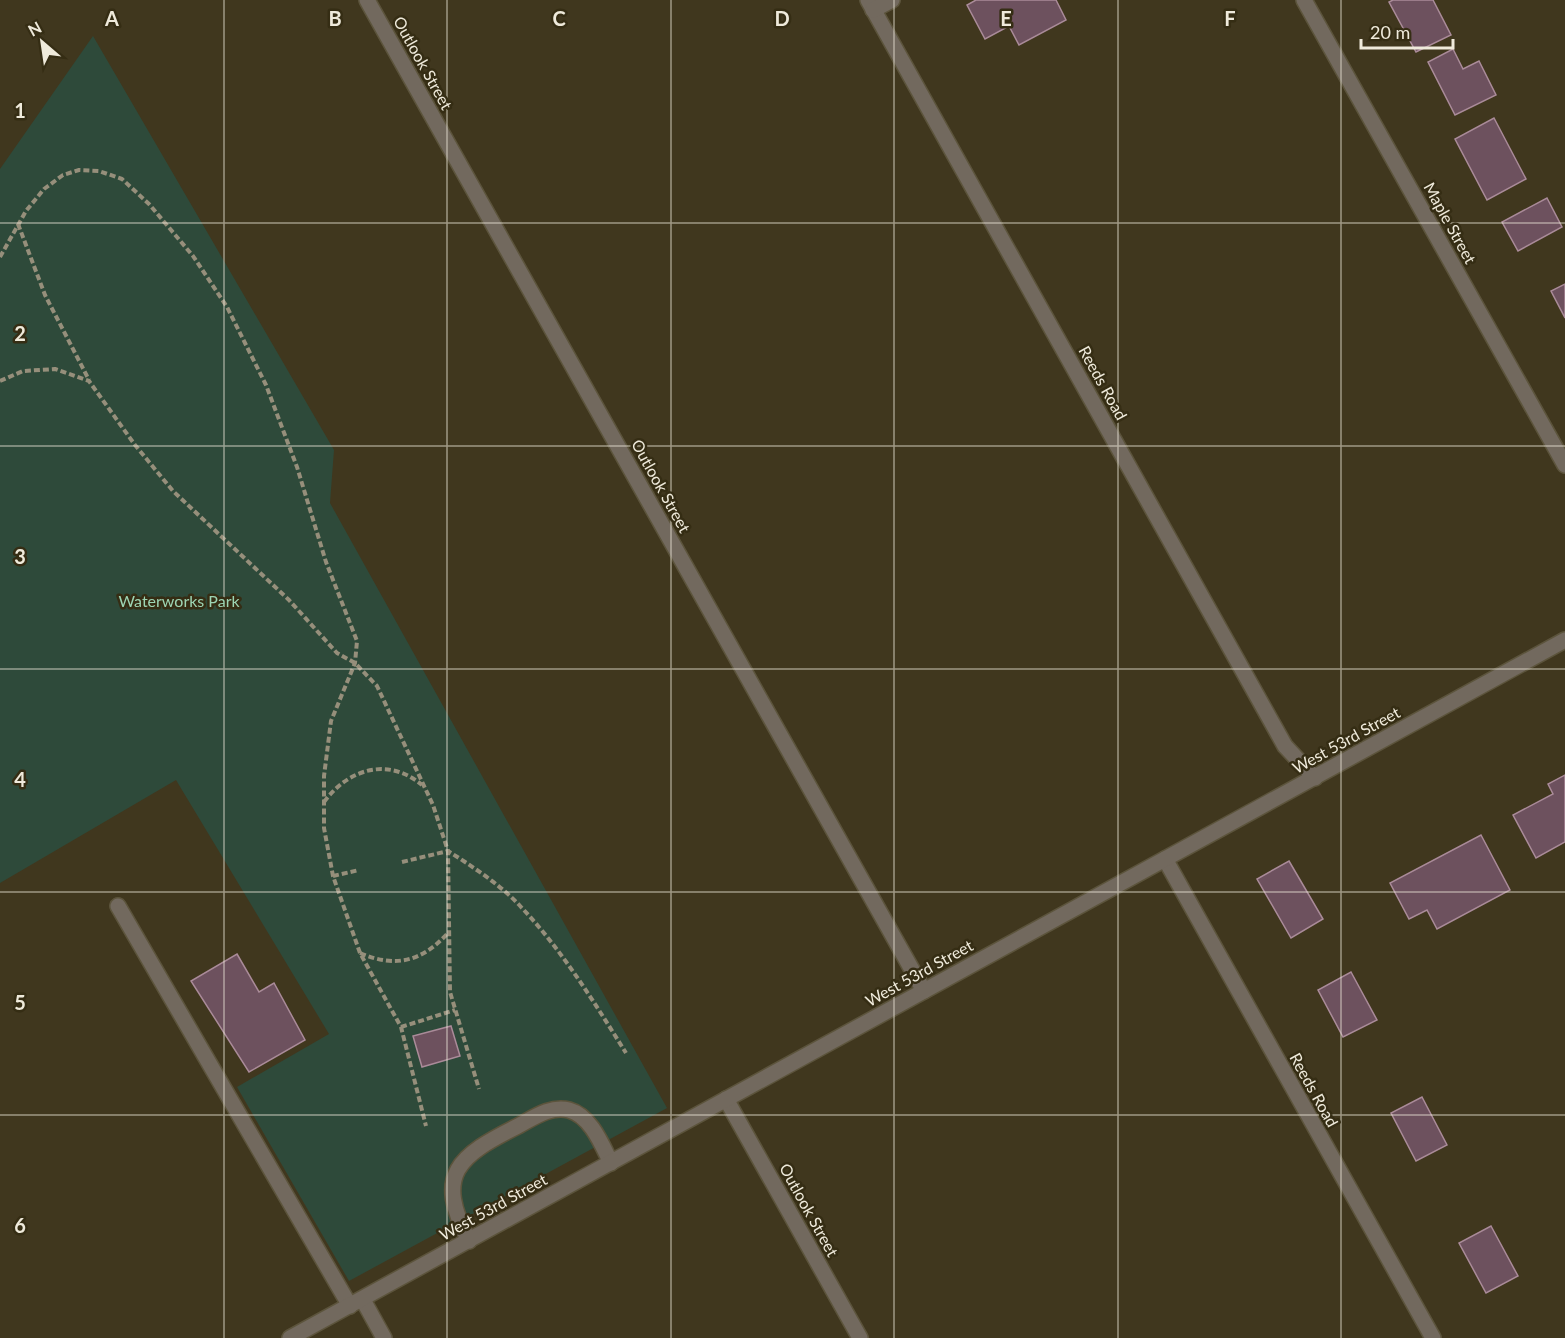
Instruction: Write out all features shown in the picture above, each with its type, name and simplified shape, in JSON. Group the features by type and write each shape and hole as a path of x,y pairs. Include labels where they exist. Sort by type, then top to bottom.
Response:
{"street":[{"name":"Outlook Street","path":"367,0 924,991"},
{"path":"870,5 892,0"},
{"name":"Maple Street","path":"1304,0 1565,465"},
{"name":"Reeds Road","path":"870,5 1285,746 1315,778"},
{"name":"West 53rd Street","path":"290,1338 1565,640"},
{"name":"Reeds Road","path":"1165,859 1433,1338"},
{"path":"117,906 356,1303 384,1338"},
{"name":"Outlook Street","path":"726,1099 860,1338"},
{"path":"469,1241 456,1217 451,1192 455,1174 466,1158 482,1144 549,1110 570,1110 583,1118 594,1130 611,1162"}],"path":[{"path":"0,257 18,223 44,189 63,175 79,170 99,171 122,179 149,204 193,256 227,307 266,385 297,467 326,562 357,641 355,663 332,722 324,776 324,828 333,876 360,953 401,1027 426,1126"},
{"path":"18,223 45,295 89,381 135,445 173,491 289,600 337,653 355,663 377,686 434,805 447,851 450,992 478,1089"},
{"path":"0,381 23,371 55,369 89,381"},
{"path":"324,802 342,781 360,772 377,768 397,770 411,776 425,788"},
{"path":"402,862 447,851 480,873 520,906 588,992 626,1053"},
{"path":"333,876 359,870"},
{"path":"360,953 388,963 409,960 433,946 448,933"},
{"path":"401,1027 455,1010"}],"green space":[{"name":"Waterworks Park","path":"93,36 334,450 330,503 667,1108 349,1281 237,1087 329,1034 176,780 0,883 0,169"}],"building":[{"path":"976,0 1056,0 1066,20 1019,45 1009,26 985,39 967,5"},
{"path":"1393,0 1433,0 1451,35 1416,52 1389,2"},
{"path":"1453,49 1463,69 1479,61 1496,95 1455,115 1428,62"},
{"path":"1494,118 1526,179 1487,200 1455,139"},
{"path":"1547,198 1562,227 1518,251 1502,222"},
{"path":"1565,284 1565,318 1551,291"},
{"path":"1565,775 1565,842 1536,858 1513,815 1553,794 1548,784"},
{"path":"1481,835 1510,890 1437,929 1427,910 1409,919 1390,883"},
{"path":"1289,861 1323,919 1291,938 1257,879"},
{"path":"237,954 259,992 274,983 305,1040 249,1072 191,981"},
{"path":"1351,972 1377,1020 1343,1037 1318,990"},
{"path":"451,1026 460,1056 422,1067 413,1036"},
{"path":"1422,1097 1447,1145 1416,1161 1391,1113"},
{"path":"1491,1226 1518,1276 1486,1293 1459,1243"}]}
